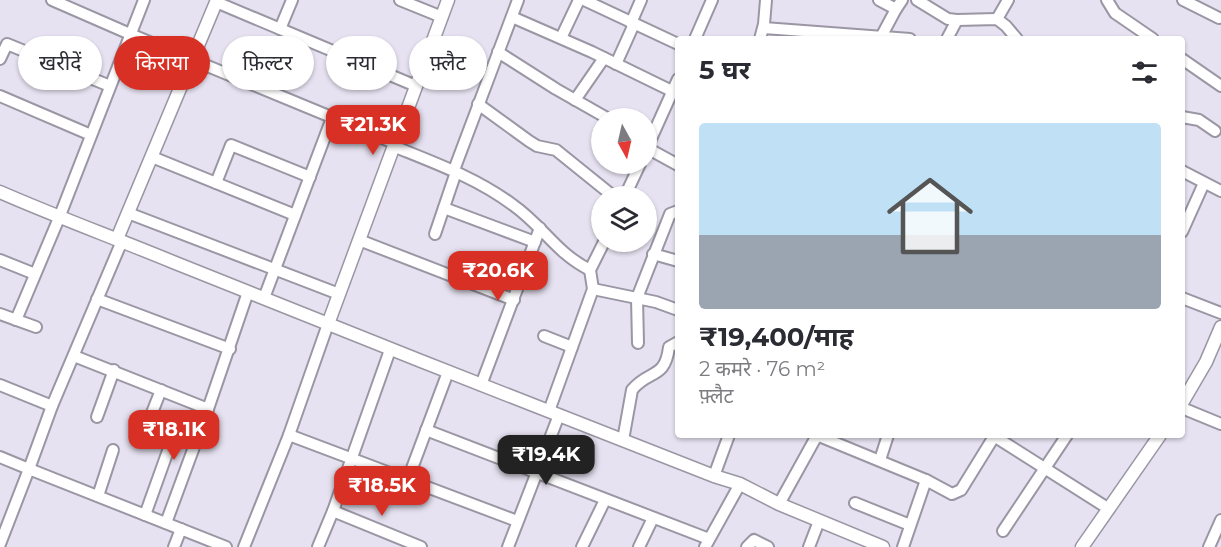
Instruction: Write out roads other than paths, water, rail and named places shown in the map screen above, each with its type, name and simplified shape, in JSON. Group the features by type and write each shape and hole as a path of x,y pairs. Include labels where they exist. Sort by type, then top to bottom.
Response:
{"street":[{"path":"52,0 135,36"},
{"path":"16,320 59,218 144,0"},
{"path":"280,29 292,0"},
{"path":"400,0 442,17"},
{"path":"435,36 448,0"},
{"path":"435,234 478,104 518,0"},
{"path":"561,38 579,0"},
{"path":"584,0 675,43"},
{"path":"616,64 641,0"},
{"path":"696,36 712,0"},
{"path":"761,36 766,0"},
{"path":"875,36 899,4 879,0"},
{"path":"917,0 936,13 957,20 997,19 1014,36"},
{"path":"1107,0 1115,13 1149,36"},
{"path":"202,36 216,1 409,83"},
{"path":"1186,1 1219,18"},
{"path":"997,19 1003,2"},
{"path":"512,17 675,92 657,128"},
{"path":"949,36 957,20"},
{"path":"764,27 828,36"},
{"path":"0,59 7,44 110,86"},
{"path":"498,52 591,109"},
{"path":"575,100 604,58"},
{"path":"1185,61 1221,86"},
{"path":"210,67 477,181 533,220 563,253 590,270"},
{"path":"0,544 52,406 120,240 128,213 180,90"},
{"path":"244,547 289,435 414,90"},
{"path":"0,96 91,135"},
{"path":"478,104 537,146 556,150 601,186"},
{"path":"264,298 332,118"},
{"path":"1185,118 1199,120 1215,131"},
{"path":"216,183 231,145 310,177"},
{"path":"657,152 675,163"},
{"path":"152,157 295,215"},
{"path":"1185,173 1221,191"},
{"path":"1185,225 1204,183"},
{"path":"0,192 59,218 120,240 390,350 714,476 740,484 779,504 883,547"},
{"path":"444,208 535,242"},
{"path":"638,343 637,298 670,214 675,212"},
{"path":"128,213 339,294"},
{"path":"481,385 540,228"},
{"path":"359,240 514,300"},
{"path":"507,547 536,472 572,347 593,289 590,270 599,252"},
{"path":"653,254 675,260"},
{"path":"0,260 35,274"},
{"path":"593,289 675,308"},
{"path":"166,523 230,349 248,292"},
{"path":"97,299 230,349"},
{"path":"1185,299 1221,313"},
{"path":"0,314 36,327"},
{"path":"1185,398 1206,362 1221,327"},
{"path":"543,336 572,347"},
{"path":"623,441 632,390 635,385 661,370 668,358 669,347 675,344"},
{"path":"318,547 390,350"},
{"path":"74,356 208,409"},
{"path":"97,417 114,370"},
{"path":"408,479 448,372"},
{"path":"0,385 52,406"},
{"path":"144,433 161,390"},
{"path":"1185,409 1221,424"},
{"path":"426,430 652,518 707,543 740,484"},
{"path":"289,435 517,521"},
{"path":"714,476 728,438"},
{"path":"779,504 816,438"},
{"path":"824,438 926,480 952,494 961,490 993,438"},
{"path":"880,460 887,438"},
{"path":"997,438 1109,509"},
{"path":"1003,531 1065,438"},
{"path":"1082,547 1158,438"},
{"path":"145,515 170,448"},
{"path":"98,496 112,450"},
{"path":"0,457 226,547"},
{"path":"903,547 926,480"},
{"path":"582,547 604,500"},
{"path":"855,503 910,525"},
{"path":"333,511 422,547"},
{"path":"639,547 652,518"},
{"path":"1209,547 1221,520"},
{"path":"809,547 819,521"},
{"path":"174,547 181,529"},
{"path":"747,547 754,540 768,547"}]}
